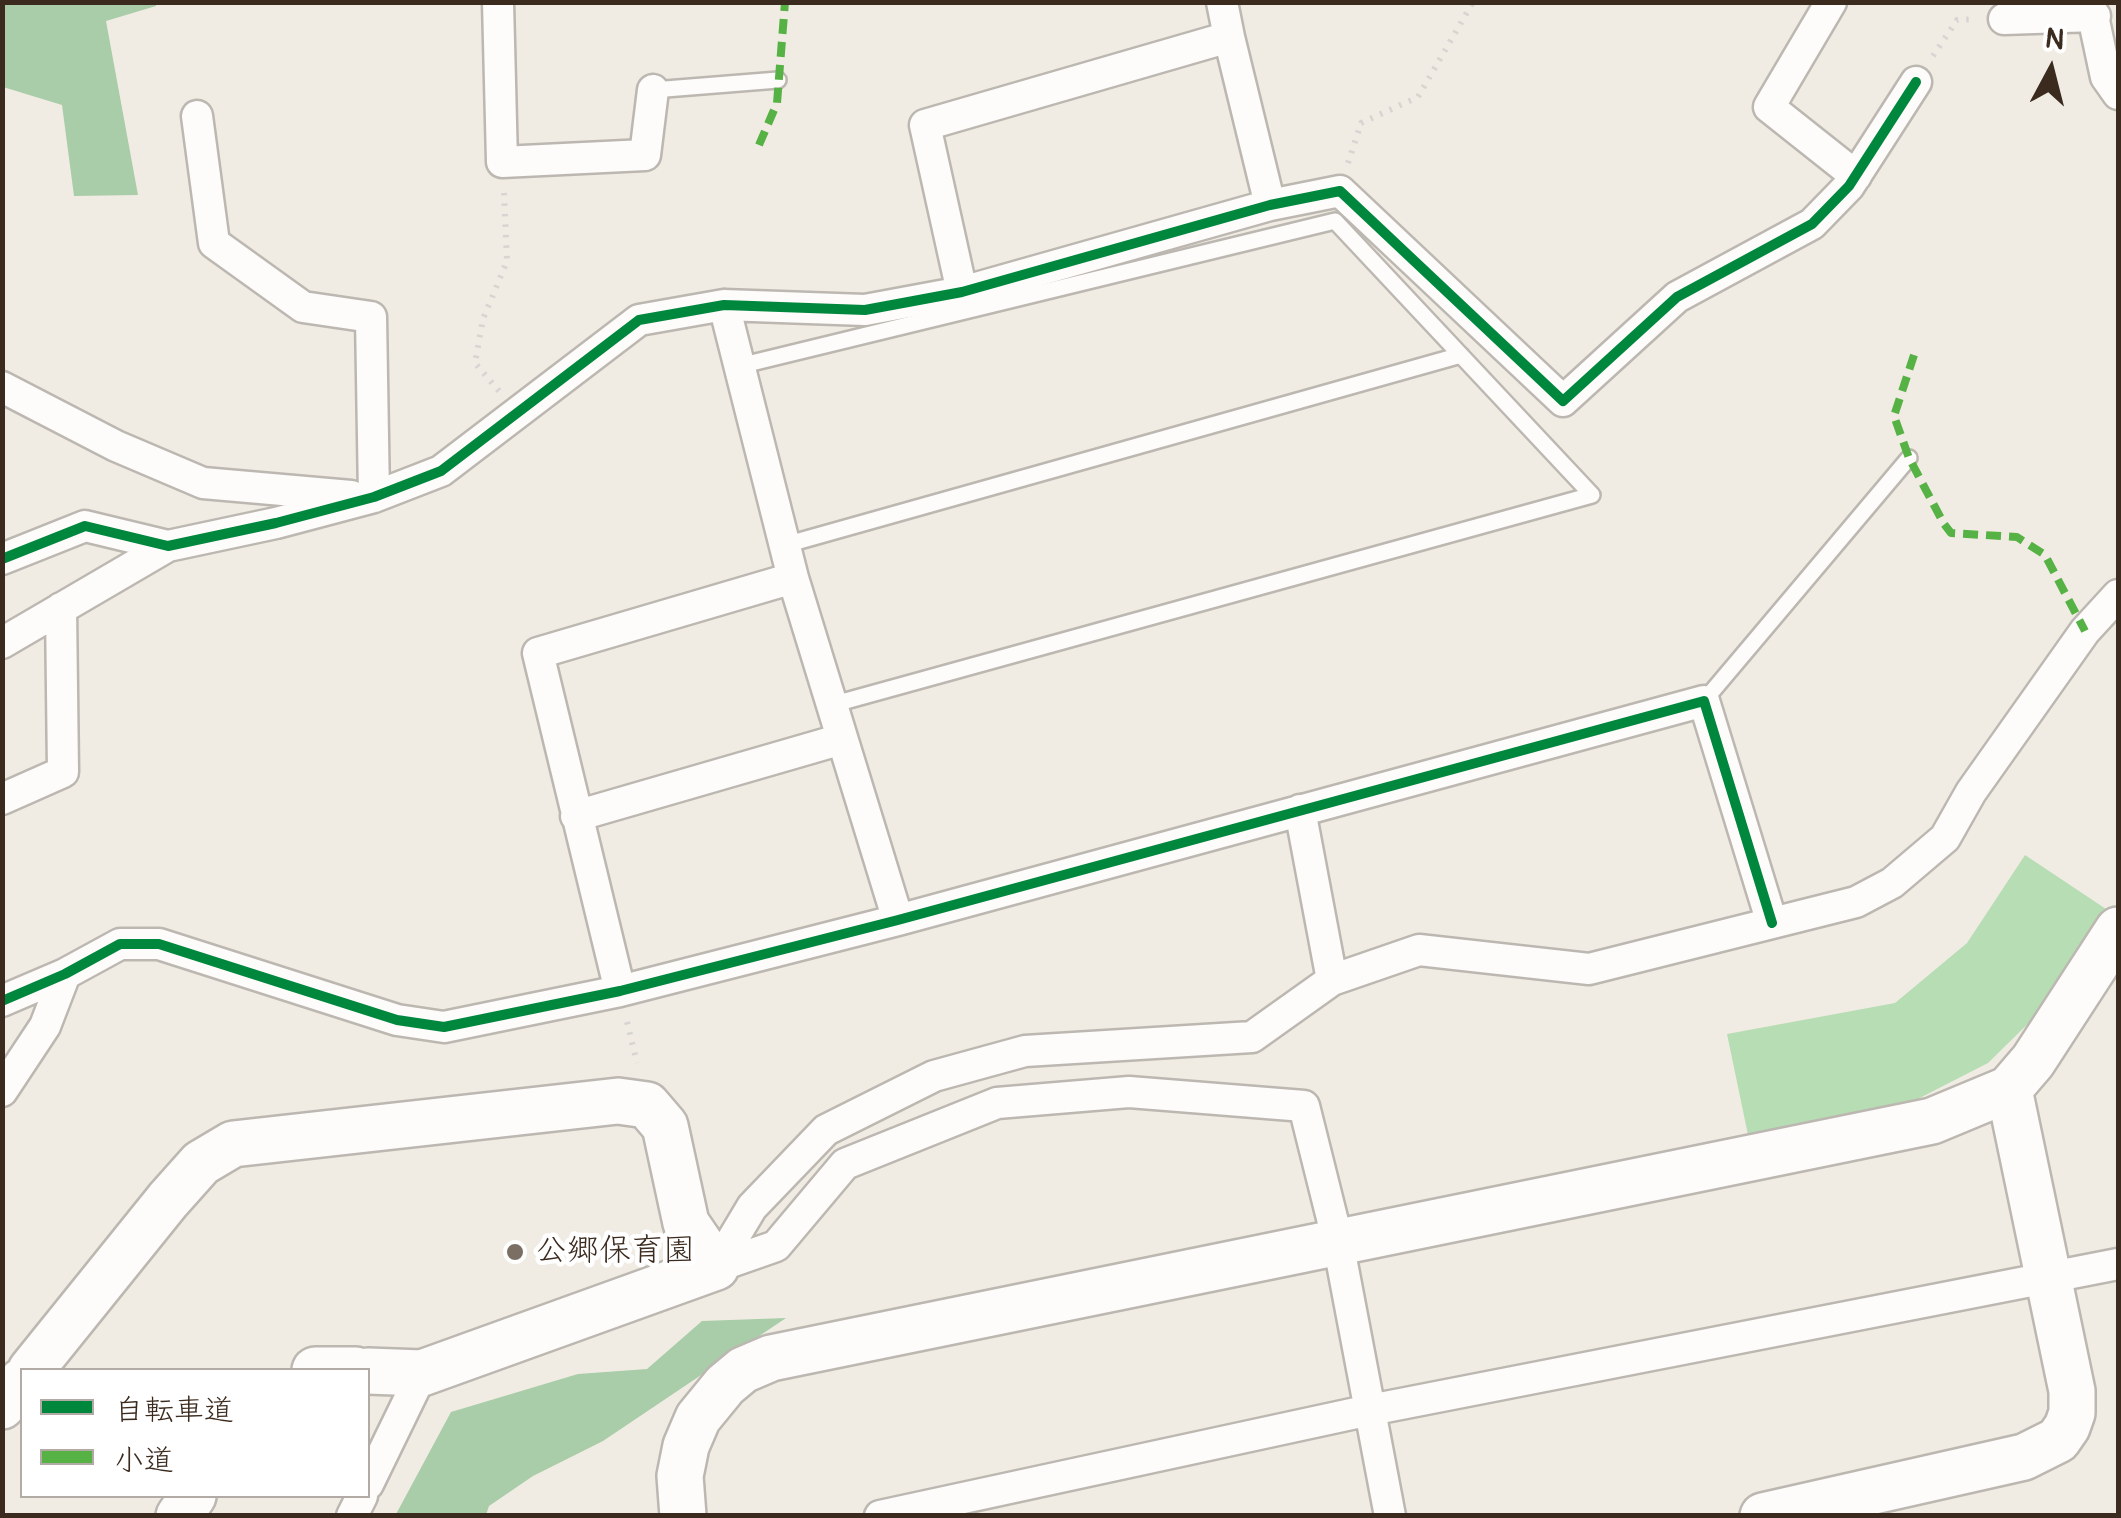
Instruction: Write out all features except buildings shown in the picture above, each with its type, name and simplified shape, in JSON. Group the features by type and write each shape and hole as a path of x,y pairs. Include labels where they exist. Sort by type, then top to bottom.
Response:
{"street":[{"path":"498,2 502,162 646,155 653,90"},
{"path":"1222,2 1270,205"},
{"path":"1831,2 1769,107 1856,176"},
{"path":"2004,19 2093,9 2106,77 2118,94"},
{"path":"962,292 925,125 1229,37"},
{"path":"2,642 168,546 374,498 441,471 639,320 724,304 865,310 962,292 1270,205 1340,191 1564,401 1677,297 1812,224 1856,176 1916,82"},
{"path":"197,116 214,242 303,307 372,317 374,498"},
{"path":"724,304 793,578 898,920"},
{"path":"2,386 116,446 203,483 374,498"},
{"path":"2,559 84,526 168,546"},
{"path":"620,992 538,653 793,578"},
{"path":"716,1266 752,1208 826,1130 934,1076 1024,1051 1252,1037 1332,980 1419,950 1589,969 1856,902 1892,883 1945,838 1971,792 2074,647 2118,594"},
{"path":"2,799 64,772 62,608"},
{"path":"2,1001 65,974 120,944 159,944 383,1016 444,1027 620,992 1704,701 1772,923"},
{"path":"576,816 842,740"},
{"path":"1300,810 1332,980"},
{"path":"683,1516 680,1476 686,1446 698,1418 708,1402 734,1378 771,1358 1932,1121 2009,1089 2033,1061 2118,930"},
{"path":"2,1091 45,1026 65,974"},
{"path":"1764,1516 2024,1457 2058,1440 2072,1413 2072,1392 2009,1089"},
{"path":"370,1371 422,1374 776,1246 845,1164 996,1103 1129,1092 1304,1106 1338,1242 1390,1516"},
{"path":"33,1368 201,1163 233,1144 618,1101 646,1105 665,1126 686,1222 716,1266"},
{"path":"880,1516 1370,1410 2118,1264"},
{"path":"370,1480 422,1374"},
{"path":"2,1406 20,1384"}],"lane":[{"path":"653,90 778,80"},
{"path":"739,366 1336,221 1592,496 832,705"},
{"path":"785,546 1461,355"},
{"path":"1704,701 1909,458"}],"path":[{"path":"1340,191 1361,123 1418,97 1473,2"},
{"path":"1916,82 1957,20 2004,19"},
{"path":"502,162 507,261 484,319 475,362 519,411"},
{"path":"620,992 646,1105"}],"green space":[{"path":"2,3 156,3 106,21 138,195 74,196 62,105 3,87"},
{"path":"2025,855 2106,909 2045,1007 1988,1063 1910,1103 1748,1135 1727,1034 1895,1003 1967,943"},
{"path":"786,1318 603,1441 533,1476 489,1506 486,1515 395,1516 451,1412 578,1374 647,1369 702,1321"}],"marked path":[{"path":"759,145 777,103 785,2"},
{"path":"1914,355 1894,416 1909,458 1944,524 1951,533 2017,537 2045,555 2085,631"}],"cycle path":[{"path":"2,559 85,526 168,546 374,497 441,471 639,320 724,305 865,310 962,292 1270,205 1340,191 1563,401 1677,297 1812,224 1849,186 1916,82"},
{"path":"2,1001 65,974 120,944 159,944 397,1020 444,1027 620,991 898,920 1704,701 1772,923"}],"place":[{"name":"公郷保育園","path":"515,1252"}]}
